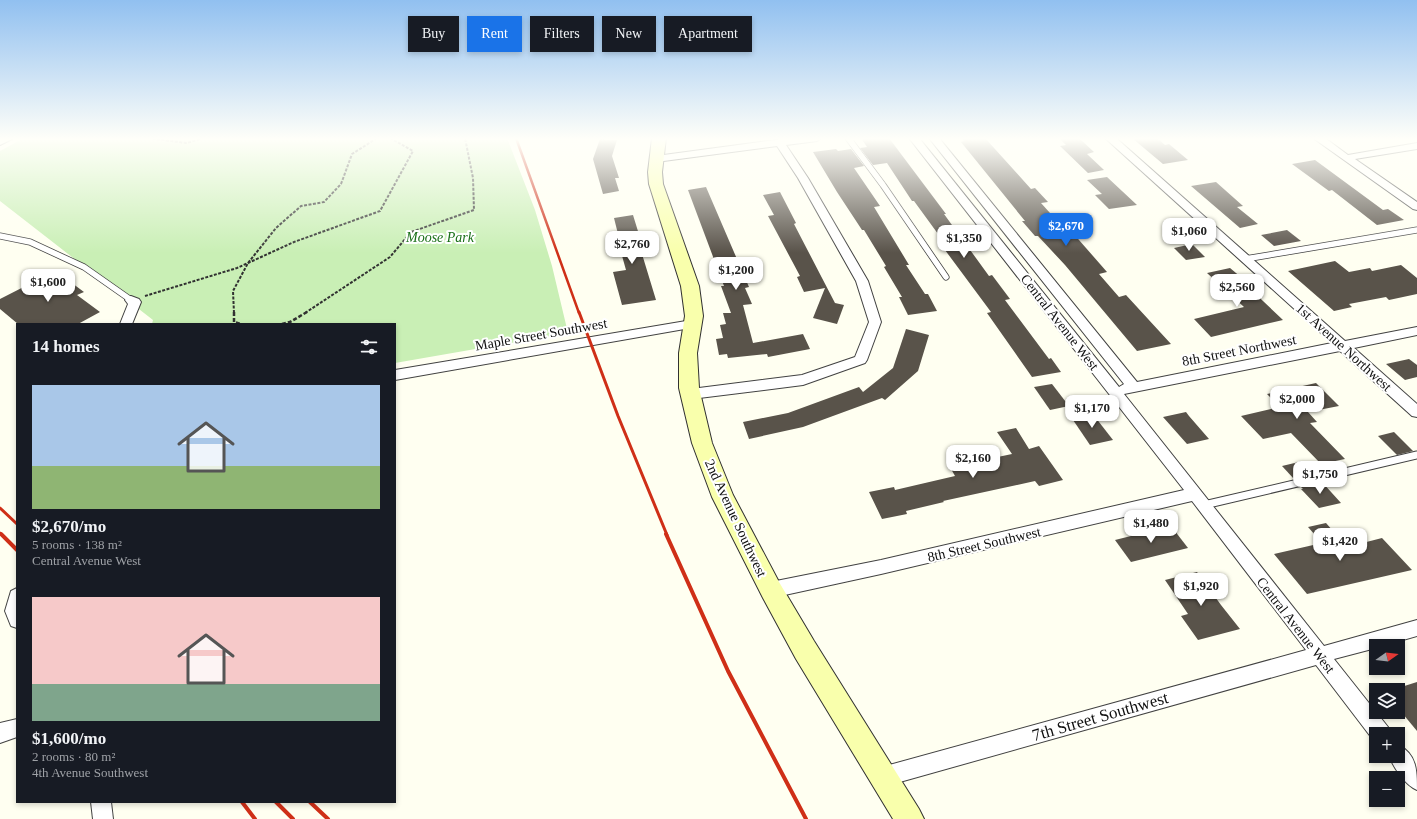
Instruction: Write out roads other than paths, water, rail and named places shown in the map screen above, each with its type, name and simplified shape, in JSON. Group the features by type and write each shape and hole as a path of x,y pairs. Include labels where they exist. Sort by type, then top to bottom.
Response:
{"street":[{"name":"2nd Avenue Southwest","path":"656,176 656,184 690,286 694,316 688,353 691,394 702,443 723,497 771,590 882,777 909,819"},
{"path":"691,394 803,380 860,360 875,322 862,281 802,176"},
{"name":"Central Avenue West","path":"944,176 1200,499 1376,727"},
{"path":"965,176 1134,387"},
{"name":"1st Avenue Northwest","path":"1153,176 1341,346 1417,412"},
{"path":"1372,176 1417,207"},
{"path":"126,323 135,302 131,300"},
{"name":"Maple Street Southwest","path":"396,375 506,357 589,340 692,324"},
{"name":"8th Street Northwest","path":"1115,391 1417,331"},
{"name":"8th Street Southwest","path":"771,590 1200,499"},
{"path":"16,601 14,612 16,617"},
{"name":"7th Street Southwest","path":"882,777 1319,654 1417,628"},
{"path":"0,733 16,728"},
{"path":"1404,763 1417,780"},
{"path":"101,803 103,819"}],"lane":[{"path":"876,176 946,278"},
{"path":"1246,259 1417,230"},
{"path":"0,236 30,242 84,267 131,300"},
{"path":"1200,499 1417,455"}],"railway":[{"path":"530,176 579,313"},
{"path":"579,312 618,416 667,535"},
{"path":"0,508 16,523"},
{"path":"0,533 16,549"},
{"path":"666,534 728,671 806,819"},
{"path":"243,803 255,819"},
{"path":"277,803 293,819"},
{"path":"311,803 328,819"}],"park label":[{"name":"Moose Park","path":"440,237"}]}
